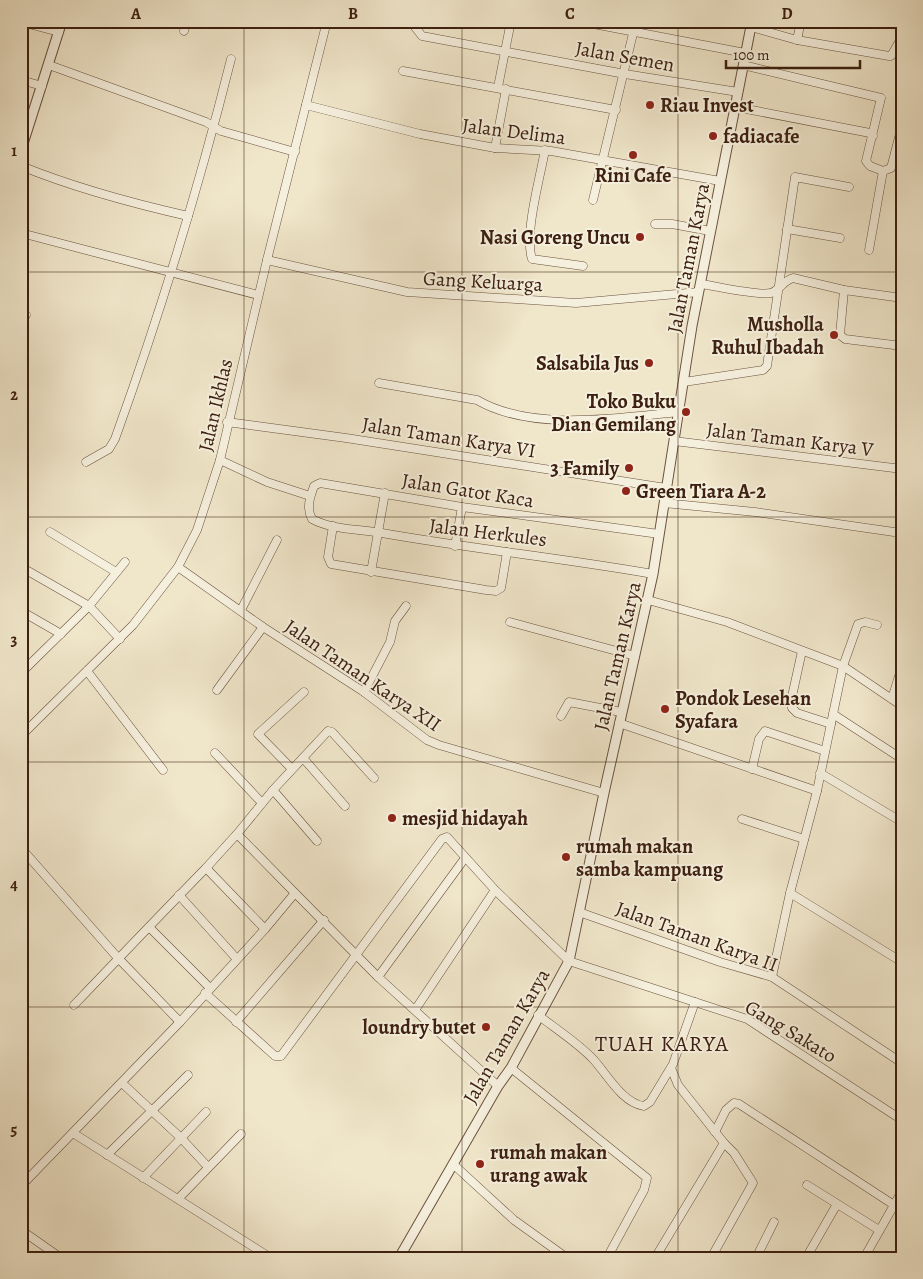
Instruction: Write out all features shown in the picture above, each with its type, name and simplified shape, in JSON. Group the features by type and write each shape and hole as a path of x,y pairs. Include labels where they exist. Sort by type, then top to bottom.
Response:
{"street":[{"path":"21,150 62,21"},
{"path":"184,31 186,21"},
{"name":"Jalan Ikhlas","path":"21,736 120,639 178,567 197,530 220,460 258,295 328,21"},
{"name":"Jalan Semen","path":"417,21 418,33 625,74 738,92"},
{"path":"495,148 505,50 511,21"},
{"path":"578,21 745,53"},
{"path":"593,200 625,74 636,21"},
{"path":"797,40 801,21"},
{"path":"21,22 59,32"},
{"path":"752,24 797,40 891,56 902,36"},
{"name":"Jalan Taman Karya","path":"399,1258 498,1086 511,1068 538,1015 569,962 619,723 648,600 678,412 710,231 752,24"},
{"path":"86,462 109,449 115,439 171,273 214,127 231,59"},
{"path":"49,65 221,131 295,152"},
{"path":"744,65 881,98 866,161 870,166 887,169"},
{"path":"403,71 616,110"},
{"path":"21,80 42,86"},
{"name":"Jalan Delima","path":"306,105 420,134 495,148 546,150 602,162 720,181"},
{"path":"736,107 870,133 873,136"},
{"path":"869,250 887,169 902,126"},
{"path":"546,150 531,232 530,252 532,260 583,266"},
{"path":"21,166 117,198 188,216"},
{"path":"684,382 763,370 767,366 795,177 849,187"},
{"path":"654,224 672,224 710,231"},
{"path":"787,229 840,238"},
{"path":"21,233 258,295"},
{"name":"Gang Keluarga","path":"267,260 407,292 576,303 700,288 767,293 778,290"},
{"path":"778,290 786,280 793,278 844,290 902,298"},
{"path":"844,290 840,335 845,339 902,346"},
{"path":"379,383 477,400 487,406 528,416 586,421 678,412"},
{"name":"Jalan Taman Karya VI","path":"228,422 355,439 666,488"},
{"name":"Jalan Taman Karya V","path":"674,441 902,468"},
{"path":"220,460 267,482 310,496"},
{"name":"Jalan Gatot Kaca","path":"310,496 314,486 320,483 462,507 659,534"},
{"path":"371,572 385,493"},
{"name":"Jalan Herkules","path":"310,496 308,510 312,519 332,526 455,546 576,560 653,574"},
{"path":"664,503 755,512 894,532"},
{"path":"455,546 462,507"},
{"path":"332,526 329,563 423,580 499,590 507,552"},
{"path":"50,532 116,572"},
{"path":"240,610 277,540"},
{"path":"21,673 89,606 125,562"},
{"path":"21,567 89,606 120,639"},
{"name":"Jalan Taman Karya XII","path":"178,567 263,627 364,692 416,733 439,746 604,793"},
{"path":"648,600 727,622 843,666 902,706"},
{"path":"364,692 390,642 395,621 406,606"},
{"path":"21,611 61,634"},
{"path":"510,622 635,656"},
{"path":"772,978 790,893 817,792 843,666 858,624 865,622 877,625"},
{"path":"217,690 263,627"},
{"path":"802,651 791,702 792,708 797,713 831,724"},
{"path":"892,698 902,666"},
{"path":"87,672 163,770"},
{"path":"292,769 258,734 304,692"},
{"path":"562,716 569,702 622,712"},
{"path":"833,714 902,759"},
{"path":"619,723 817,792"},
{"path":"74,1005 206,868 324,733 330,731 374,778"},
{"path":"752,769 759,740 765,731 825,751"},
{"path":"215,753 262,803"},
{"path":"303,758 345,806"},
{"path":"820,773 902,822"},
{"path":"273,790 317,841"},
{"path":"742,819 804,839"},
{"path":"237,834 295,894 324,920 378,977 498,1086"},
{"path":"149,927 236,1022 276,1057 281,1056 442,839 450,839 495,890 569,962"},
{"path":"21,848 118,958 180,1022"},
{"path":"378,977 465,858"},
{"path":"206,868 265,929"},
{"path":"415,1010 495,890"},
{"path":"790,893 902,962"},
{"path":"21,1173 25,1183 180,1022 295,894"},
{"path":"179,895 236,958"},
{"name":"Jalan Taman Karya II","path":"579,912 772,978 902,1063"},
{"path":"236,1022 324,920"},
{"name":"Gang Sakato","path":"569,962 747,1019 902,1120"},
{"path":"538,1015 593,1059 612,1082 637,1105 644,1106 650,1102 671,1068 695,1002"},
{"path":"511,1068 648,1178 644,1190 606,1258"},
{"path":"671,1068 678,1085 734,1153 753,1182 711,1258"},
{"path":"107,1155 188,1075"},
{"path":"122,1083 181,1138 208,1167"},
{"path":"715,1132 728,1107 734,1103 739,1104 894,1205"},
{"path":"143,1178 206,1112"},
{"path":"73,1133 271,1258"},
{"path":"178,1198 241,1134"},
{"path":"655,1258 724,1142"},
{"path":"453,1164 514,1220 567,1258"},
{"path":"807,1185 879,1230"},
{"path":"864,1258 902,1191"},
{"path":"806,1258 837,1204"},
{"path":"756,1258 774,1222"},
{"path":"21,1230 61,1258"}],"place":[{"name":"Riau Invest","path":"650,105"},
{"name":"fadiacafe","path":"713,136"},
{"name":"Rini Cafe","path":"633,155"},
{"name":"Nasi Goreng Uncu","path":"640,237"},
{"name":"Musholla Ruhul Ibadah","path":"834,335"},
{"name":"Salsabila Jus","path":"649,363"},
{"name":"Toko Buku Dian Gemilang","path":"686,412"},
{"name":"3 Family","path":"629,468"},
{"name":"Green Tiara A-2","path":"626,491"},
{"name":"Pondok Lesehan Syafara","path":"665,709"},
{"name":"mesjid hidayah","path":"392,818"},
{"name":"rumah makan samba kampuang","path":"566,857"},
{"name":"loundry butet","path":"486,1027"},
{"name":"rumah makan urang awak","path":"480,1164"}],"district":[{"name":"TUAH KARYA","path":"662,1043"}]}
